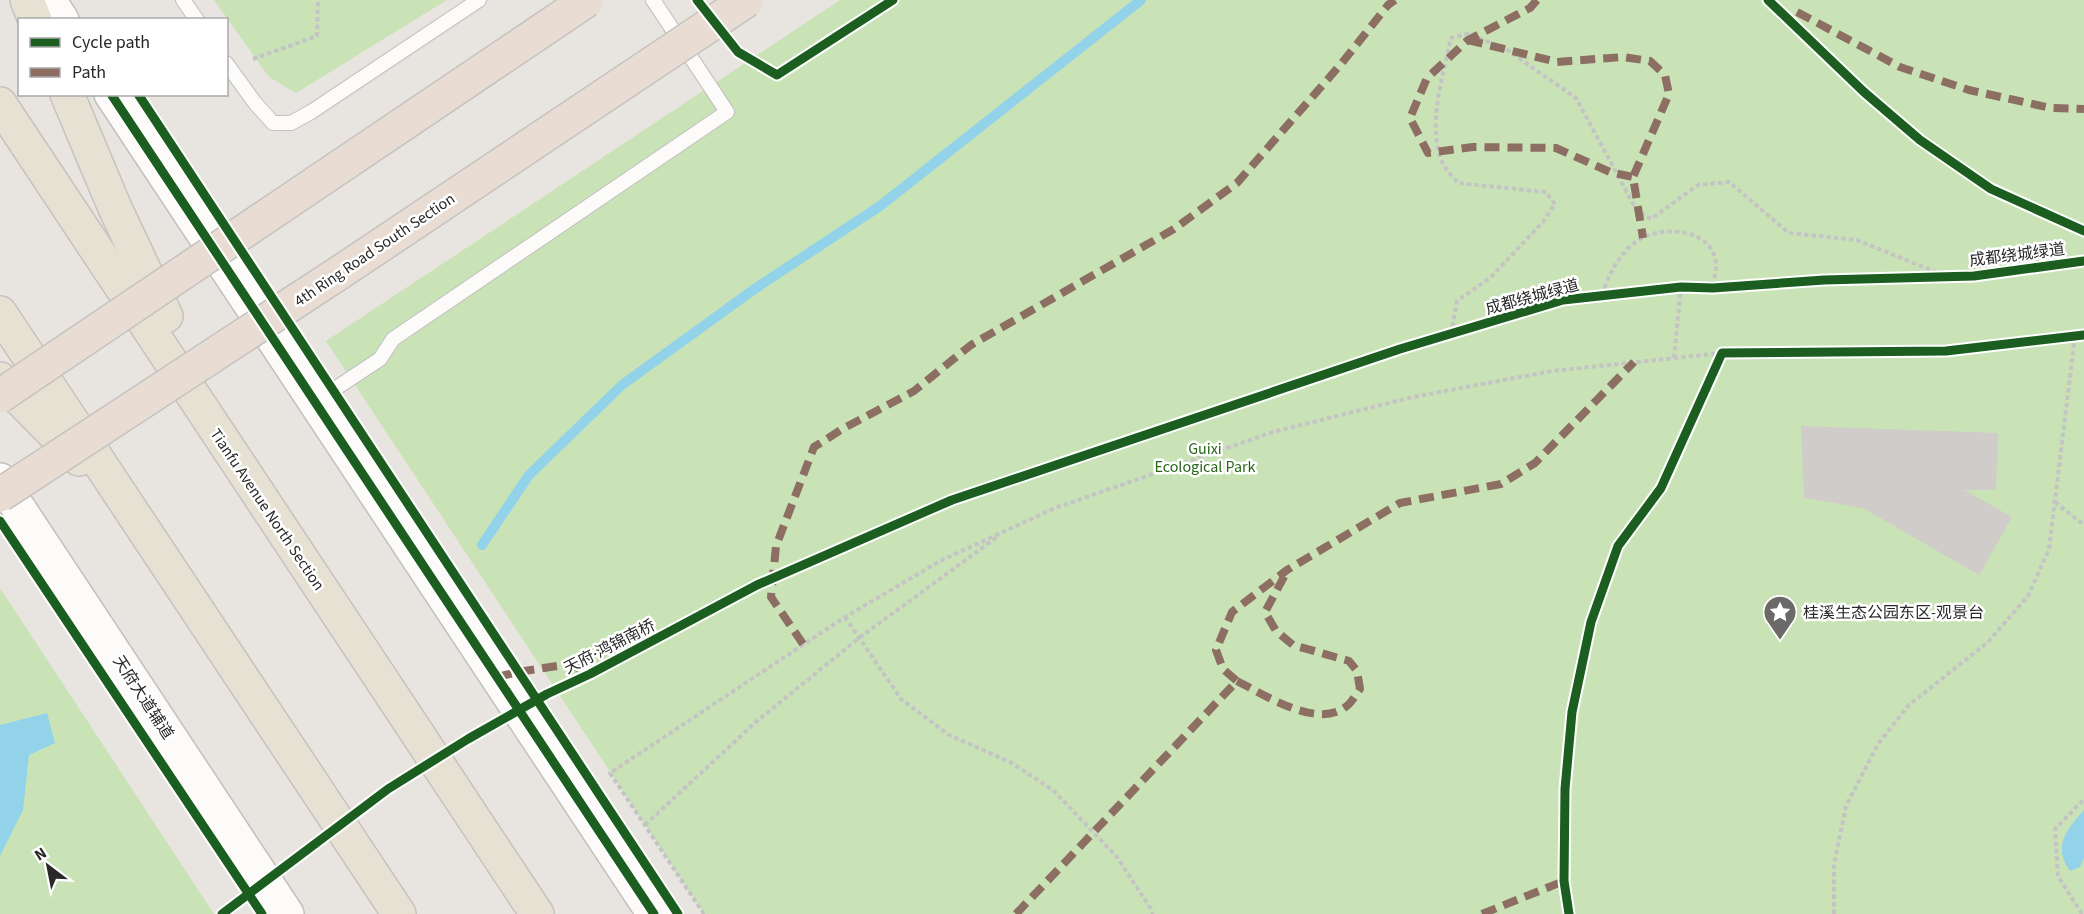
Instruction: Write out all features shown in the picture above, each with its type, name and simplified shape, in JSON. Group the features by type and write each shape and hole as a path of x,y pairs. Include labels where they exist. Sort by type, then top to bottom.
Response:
{"highway":[{"path":"0,396 587,0"},
{"name":"4th Ring Road South Section","path":"0,495 342,271 747,0"}],"main road":[{"path":"27,0 34,18"},
{"path":"68,96 115,208 226,445"},
{"name":"Tianfu Avenue North Section","path":"0,104 537,914"},
{"path":"0,313 399,914"},
{"path":"0,380 129,508"}],"street":[{"path":"49,0 61,18"},
{"path":"112,96 654,914"},
{"name":"天府大道辅道","path":"0,480 287,914"}],"lane":[{"path":"183,0 195,18"},
{"path":"228,65 255,103 273,123 291,123 479,0"},
{"path":"315,402 381,359 393,339 727,112 652,0"}],"path":[{"path":"228,65 317,36 318,0"},
{"path":"1451,334 1457,301 1491,277 1543,222 1555,204 1546,192 1458,183 1444,164 1437,142 1437,107 1451,38 1467,34 1503,47 1576,98 1637,211 1651,219 1698,185 1729,182 1789,233 1857,240 1952,277"},
{"path":"1597,295 1621,257 1634,243 1652,234 1674,231 1691,234 1708,246 1716,263 1713,288"},
{"path":"1674,358 1681,287"},
{"path":"1670,288 1692,287"},
{"path":"1702,287 1724,287"},
{"path":"1441,337 1462,331"},
{"path":"1834,914 1834,864 1846,806 1878,744 1909,705 1988,642 2028,596 2049,549 2079,336 2063,338"},
{"path":"1718,363 1722,353"},
{"path":"704,914 610,772 845,617 942,560 1055,508 1273,432 1413,397 1529,375 1734,353"},
{"path":"2055,502 2084,525"},
{"path":"645,825 757,721 859,638 1005,531"},
{"path":"845,617 901,699 949,735 1010,762 1053,790 1117,857 1153,914"},
{"path":"2082,914 2058,876 2055,829 2084,799"}],"green space":[{"path":"214,0 447,0 296,93 269,77"},
{"name":"Guixi Ecological Park","path":"840,0 2084,0 2084,914 704,914 326,341"},
{"path":"0,588 214,914 0,914"}],"water":[{"path":"47,713 55,743 29,755 23,810 0,856 0,725"},
{"path":"2084,810 2084,858 2080,867 2070,871 2062,854 2062,846 2067,831"}],"building":[{"path":"1801,426 1998,433 1996,490 1964,490 2012,517 1979,575 1863,508 1804,498"}],"waterway":[{"path":"482,545 529,475 622,385 753,290 880,206 1141,0"}],"marked path":[{"path":"803,644 771,597 776,546 814,447 844,428 914,391 971,345 1174,229 1237,183 1341,64 1388,5 1395,0"},
{"path":"1537,0 1530,8 1468,40 1427,78 1410,118 1428,153 1473,147 1556,148 1610,172 1633,177"},
{"path":"1797,12 1900,67 1969,90 2051,108 2084,109"},
{"path":"1468,40 1557,62 1623,57 1650,61 1665,75 1669,94 1633,177 1643,238"},
{"path":"1016,914 1237,681 1223,669 1216,650 1232,612 1287,570 1400,503 1501,484 1535,463 1634,362"},
{"path":"1237,681 1277,702 1309,713 1324,714 1337,712 1349,704 1360,689 1357,671 1349,661 1293,645 1276,631 1265,612 1285,575"},
{"path":"497,677 570,664 590,674"},
{"path":"1482,914 1564,881"}],"cycle path":[{"path":"697,0 738,52 777,75 893,0"},
{"path":"1768,0 1864,92 1920,140 1991,189 2084,231"},
{"path":"112,96 654,914"},
{"path":"139,96 678,914"},
{"name":"成都绕城绿道","path":"222,914 388,789 468,739 547,694 590,674 757,585 952,500 1400,349 1563,300 1681,287 1713,288 1824,280 1974,276 2084,261"},
{"path":"1569,914 1564,881 1565,789 1572,712 1591,622 1618,546 1661,488 1722,353 1946,351 2084,335"},
{"path":"0,521 262,914"}],"place":[{"name":"桂溪生态公园东区-观景台","path":"1780,641"}]}
